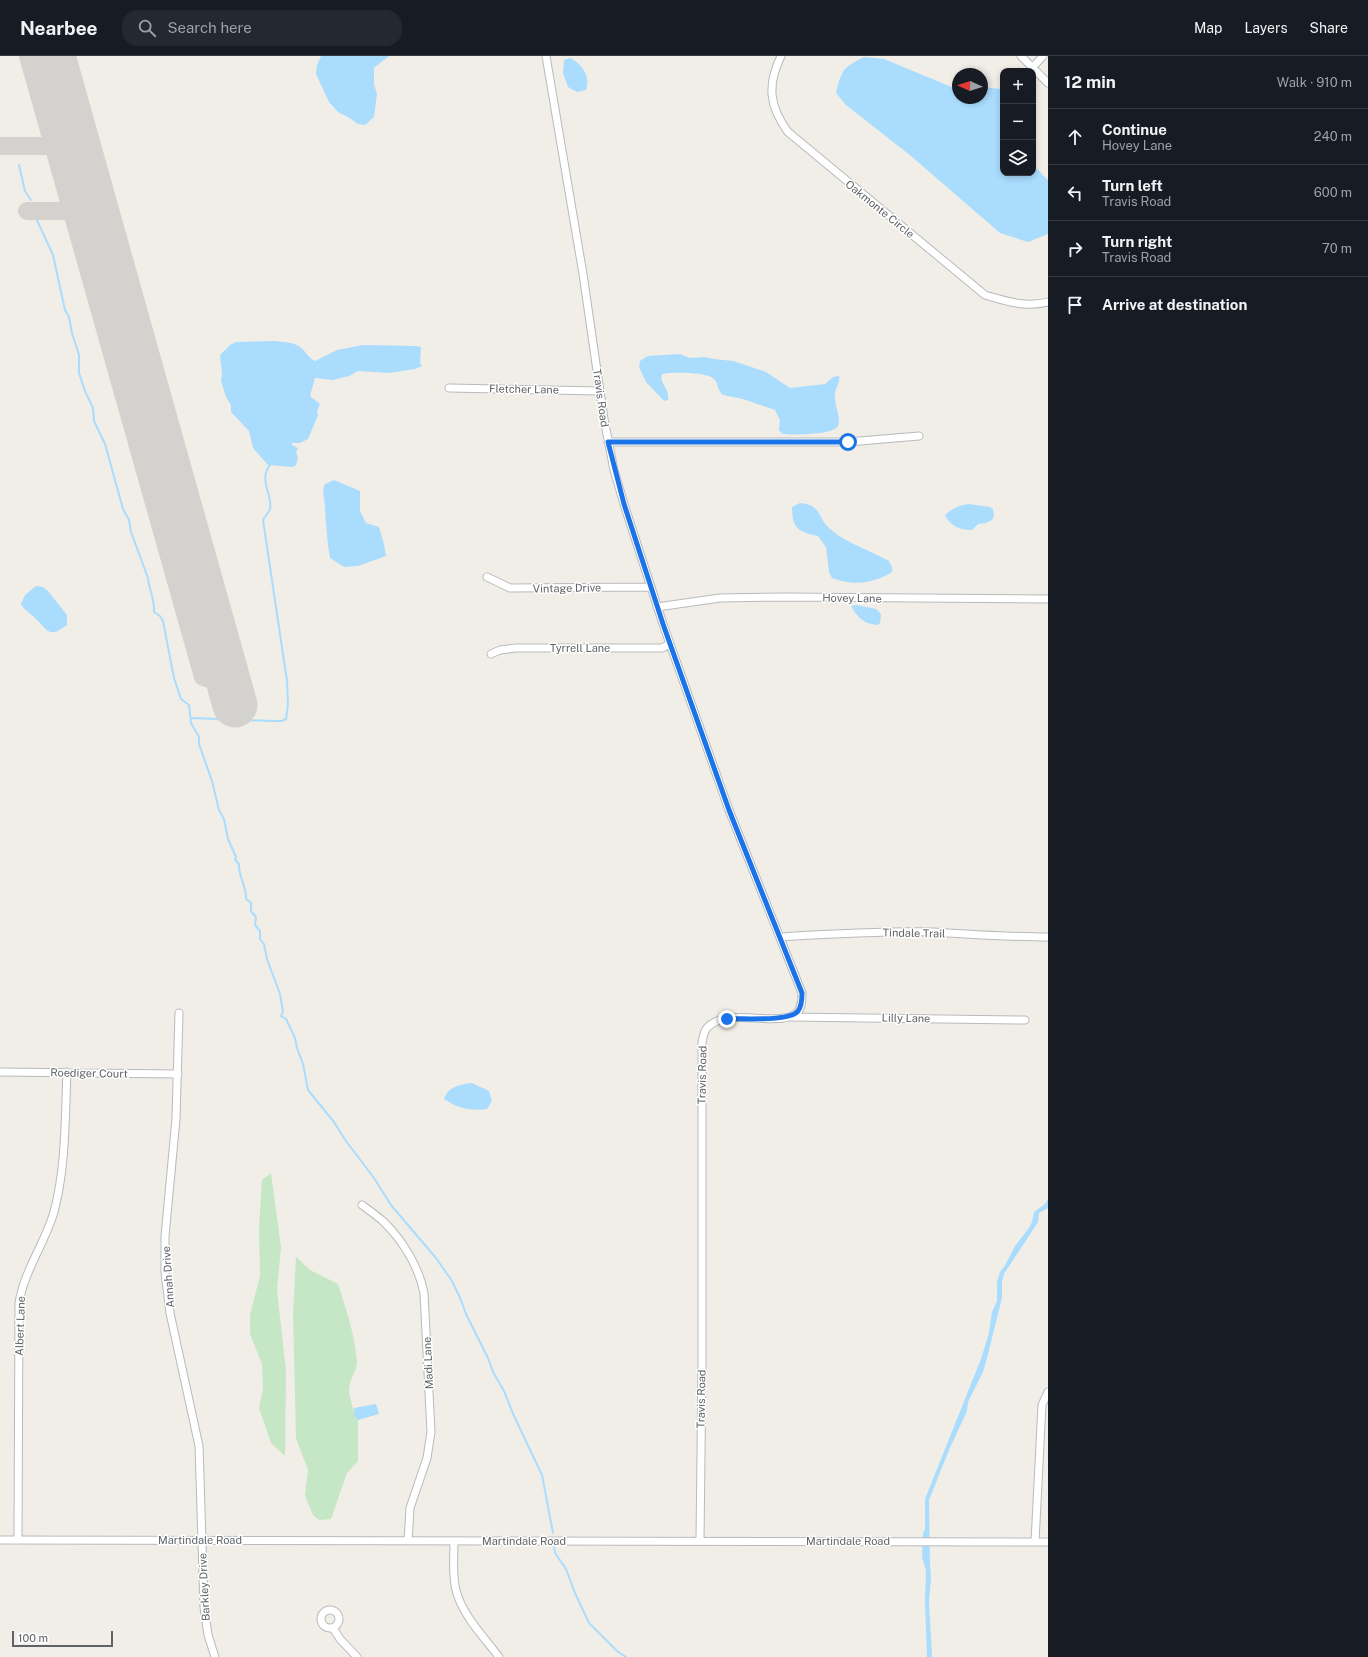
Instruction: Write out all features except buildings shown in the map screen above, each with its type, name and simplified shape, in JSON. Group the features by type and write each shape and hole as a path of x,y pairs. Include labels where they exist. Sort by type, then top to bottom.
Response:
{"street":[{"name":"Travis Road","path":"546,56 583,274 608,442 624,504 650,587 729,810 802,993 802,1000 798,1012 794,1015 788,1017 738,1018 720,1020 713,1023 706,1029 702,1042 702,1368 700,1541"},
{"name":"Oakmonte Circle","path":"781,56 774,70 771,92 779,119 788,132 985,295 1016,304 1040,304 1048,302"},
{"path":"1021,56 1048,82"},
{"path":"1033,67 1043,56"},
{"name":"Fletcher Lane","path":"449,388 600,391"},
{"path":"608,442 848,442 919,436"},
{"name":"Vintage Drive","path":"487,577 510,588 650,587"},
{"name":"Hovey Lane","path":"657,607 720,598 1048,599"},
{"name":"Tyrrell Lane","path":"491,654 500,650 516,648 662,648 670,644"},
{"name":"Tindale Trail","path":"780,937 865,932 933,932 1048,938"},
{"name":"Annah Drive","path":"179,1013 175,1147 165,1236 165,1272 170,1313 199,1446 201,1540"},
{"name":"Lilly Lane","path":"788,1017 1025,1020"},
{"name":"Roediger Court","path":"0,1072 178,1074"},
{"name":"Albert Lane","path":"18,1540 19,1303 24,1281 47,1232 58,1194 63,1158 67,1072"},
{"name":"Madi Lane","path":"362,1205 384,1222 406,1250 418,1271 424,1293 431,1432 427,1458 410,1508 408,1540"},
{"path":"1035,1542 1042,1405 1048,1392"},
{"name":"Martindale Road","path":"0,1540 1048,1542"},
{"name":"Barkley Drive","path":"201,1540 204,1612 208,1635 215,1657"},
{"path":"454,1541 455,1581 459,1599 467,1615 499,1657"},
{"path":"333,1628 340,1639 357,1657"}],"green space":[{"path":"271,1173 281,1247 277,1290 286,1371 285,1456 271,1443 259,1408 263,1389 262,1364 250,1334 250,1314 260,1276 259,1229 262,1180"},
{"path":"296,1257 310,1270 338,1284 350,1322 356,1352 357,1365 349,1391 358,1420 358,1461 347,1473 331,1519 319,1520 313,1515 305,1495 308,1470 296,1438 293,1313"}],"water":[{"path":"321,56 389,56 374,68 374,84 377,94 374,117 365,125 358,124 338,112 329,102 316,74 317,65"},
{"path":"864,57 884,59 952,87 952,104 988,104 988,88 1000,89 1000,176 1036,176 1036,168 1048,180 1048,234 1028,242 1000,233 911,156 846,105 836,93 844,70 851,64"},
{"path":"570,58 582,67 586,75 586,90 577,92 568,87 563,73 564,60"},
{"path":"236,342 288,342 297,345 315,361 337,350 363,345 416,346 421,347 420,363 422,366 415,369 389,373 358,371 349,376 333,380 315,378 310,396 320,404 317,411 318,415 308,439 300,443 292,443 292,445 298,448 296,452 298,458 296,465 293,467 268,465 253,448 249,431 231,412 231,405 226,397 221,381 222,374 220,355 230,345"},
{"path":"680,354 690,358 704,357 733,361 766,372 790,388 825,384 833,377 839,376 839,381 835,391 835,401 839,419 838,426 835,429 821,433 783,434 779,430 780,420 775,410 743,399 723,395 714,379 704,375 681,373 662,374 662,381 668,396 668,400 664,401 646,382 639,367 640,361 648,356"},
{"path":"334,480 360,491 360,511 366,523 379,527 386,556 358,566 344,567 330,558 323,490 325,484"},
{"path":"800,503 807,504 816,509 825,524 842,538 889,561 892,567 892,572 877,579 855,583 840,581 832,578 829,572 826,547 818,536 801,531 793,520 792,507"},
{"path":"969,504 990,507 993,509 994,516 992,520 986,523 978,524 972,530 956,527 947,519 945,515 951,510 959,506"},
{"path":"36,586 43,587 48,591 67,615 67,625 56,632 49,632 46,630 21,604 25,595"},
{"path":"856,605 876,609 881,614 880,623 877,625 872,624 861,619 851,606"},
{"path":"472,1083 489,1091 492,1101 487,1109 475,1110 464,1108 454,1105 444,1099 449,1091 455,1087"},
{"path":"1048,1199 1048,1208 1039,1213 1038,1222 1004,1274 1002,1282 1002,1298 983,1372 968,1402 967,1411 949,1450 929,1500 931,1578 929,1602 932,1657 927,1657 925,1602 926,1571 922,1557 923,1533 925,1529 925,1499 981,1359 989,1333 992,1312 997,1301 997,1282 1000,1272 1015,1246 1029,1228 1034,1212 1045,1204"},
{"path":"376,1404 379,1414 358,1420 354,1415 354,1408"}],"waterway":[{"path":"19,165 25,191 31,200"},
{"path":"36,218 53,255 65,310 69,317 79,355 79,373 93,408 94,421 105,444 123,509 129,520 131,532 148,578 154,603 154,612 160,616 163,621 174,678 181,699 189,705 191,723 199,737 199,744 212,781 219,810 224,819 228,839 236,857 235,860 239,864 246,899 251,903 251,911 256,917 255,925 260,931 260,939 264,944 267,959 280,994 283,1011 281,1016 286,1019 295,1038 303,1064 308,1090 334,1122 346,1141 374,1178 391,1205 436,1258 452,1281 542,1475 553,1533"},
{"path":"191,718 272,721 282,721 286,719 288,704 287,681 263,520 270,509 270,498 265,476 270,465"},
{"path":"554,1546 555,1553 566,1569 589,1623 617,1651 626,1657"}],"taxiway":[{"path":"28,56 203,677 212,679 228,678"},
{"path":"0,146 79,146"},
{"path":"27,211 72,211"},
{"path":"133,427 156,421"},
{"path":"196,652 219,645"}],"runway":[{"path":"53,56 235,705"}],"route":[{"path":"727,1019 783,1018 794,1015 798,1012 800,1007 802,993 729,810 657,607 624,504 608,442 848,442"}]}
